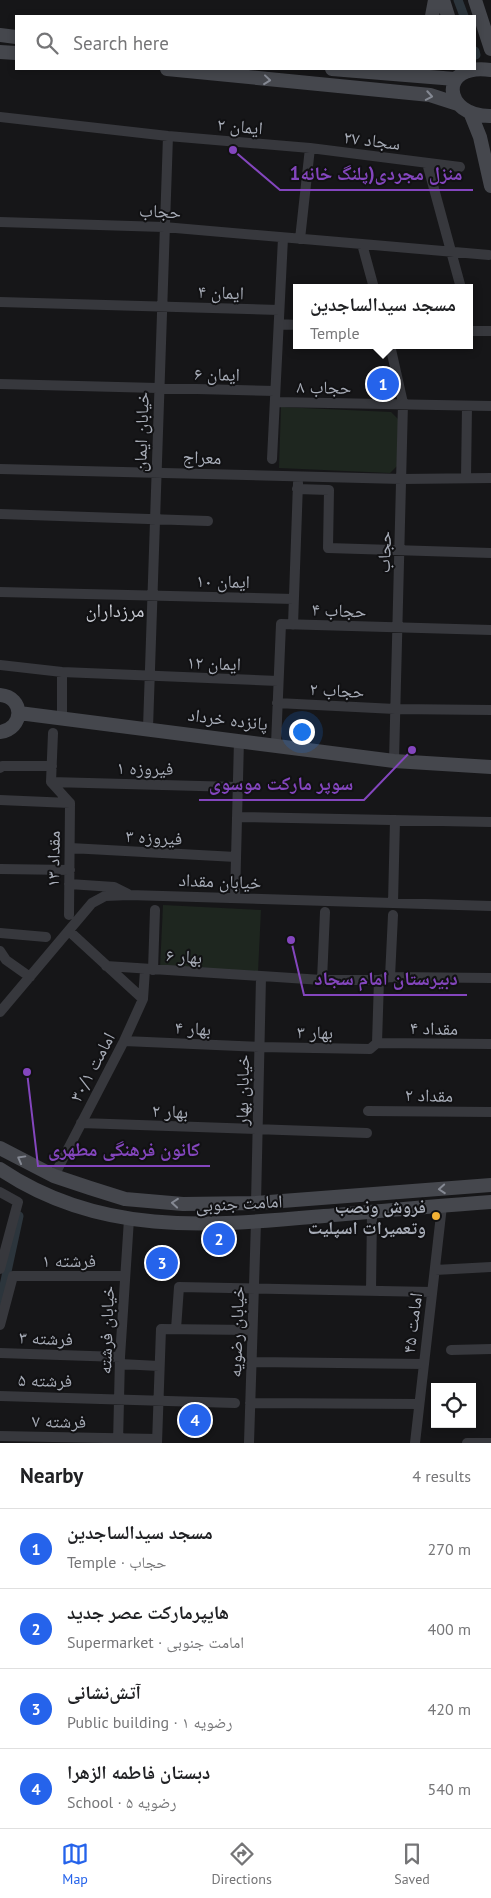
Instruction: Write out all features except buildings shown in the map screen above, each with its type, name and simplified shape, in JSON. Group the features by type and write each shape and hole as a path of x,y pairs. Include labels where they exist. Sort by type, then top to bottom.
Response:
{"main road":[{"path":"432,15 435,0"},
{"path":"443,0 448,15"},
{"path":"475,0 491,49"},
{"path":"0,35 15,37"},
{"path":"0,52 15,53"},
{"path":"177,70 430,95 458,104 470,112 482,116 491,116"},
{"path":"366,70 459,74 477,70 491,70"},
{"path":"458,104 452,96 451,88 459,74"},
{"path":"470,112 480,137 491,186"},
{"path":"0,695 15,701 19,713 16,725 11,729 0,732"},
{"name":"پانزده خرداد","path":"19,713 276,744 394,761 491,767"},
{"path":"0,1148 54,1176 125,1199 183,1204 256,1203 491,1185"},
{"name":"امامت جنوبی","path":"0,1169 13,1178 64,1202 129,1219 182,1224 256,1222 491,1202"},
{"path":"110,1215 114,1195"},
{"path":"346,1196 348,1214"},
{"path":"256,1203 256,1222"}],"street":[{"name":"ایمان ۲","path":"0,117 168,136 310,148"},
{"name":"خیابان ایمان","path":"148,728 168,136"},
{"name":"سجاد ۲۷","path":"310,148 460,167"},
{"path":"300,239 310,148"},
{"path":"427,164 460,284"},
{"name":"حجاب","path":"0,222 164,227 489,255"},
{"path":"272,459 284,238"},
{"path":"362,244 373,284"},
{"name":"ایمان ۴","path":"0,302 279,310"},
{"path":"279,324 293,325"},
{"path":"473,331 491,331"},
{"name":"حجاب","path":"391,349 403,403 394,761"},
{"name":"ایمان ۶","path":"0,384 159,388 275,396"},
{"name":"حجاب ۸","path":"275,396 491,406"},
{"path":"466,478 467,406"},
{"name":"معراج","path":"0,469 402,478 491,478"},
{"path":"293,625 298,476"},
{"path":"297,489 329,490 328,548 400,552 491,552"},
{"path":"0,514 208,521"},
{"name":"ایمان ۱۰","path":"0,592 294,599"},
{"name":"حجاب ۴","path":"278,681 280,624 491,630"},
{"name":"ایمان ۱۲","path":"0,665 62,672 278,681"},
{"path":"62,672 62,717"},
{"path":"276,744 278,681"},
{"name":"حجاب ۲","path":"277,704 395,709 491,710"},
{"path":"53,733 51,782 70,803"},
{"path":"235,898 239,740"},
{"path":"0,768 2,766 52,766"},
{"name":"فیروزه ۱","path":"51,782 238,787"},
{"path":"0,800 70,803"},
{"name":"مقداد ۱۳","path":"69,915 70,803"},
{"path":"237,817 313,820 491,822"},
{"path":"393,903 395,820"},
{"name":"فیروزه ۳","path":"70,848 236,857"},
{"path":"0,869 70,870"},
{"path":"69,884 114,887 129,895"},
{"name":"خیابان مقداد","path":"0,1012 92,904 104,896 129,895 491,906"},
{"name":"امامت ۳۰/۱","path":"54,1176 124,1041 143,999 149,970 155,910"},
{"path":"322,980 325,912"},
{"path":"390,977 393,915"},
{"path":"69,931 143,999"},
{"path":"0,933 46,937"},
{"path":"0,951 6,960 30,977"},
{"name":"بهار ۶","path":"106,966 322,980 379,980 390,977 491,978"},
{"name":"خیابان بهار","path":"256,1203 261,977"},
{"path":"373,1046 379,980"},
{"name":"بهار ۴","path":"124,1041 259,1047"},
{"name":"مقداد ۴","path":"373,1046 491,1044"},
{"name":"بهار ۳","path":"259,1047 373,1046"},
{"name":"مقداد ۲","path":"368,1111 491,1112"},
{"name":"بهار ۲","path":"81,1123 367,1133"},
{"path":"0,1192 18,1202 3,1242 0,1269"},
{"name":"امامت ۴۵","path":"415,1443 442,1206"},
{"path":"371,1291 372,1211"},
{"name":"خیابان فرشته","path":"118,1440 124,1276 129,1219"},
{"name":"خیابان رضویه","path":"249,1443 256,1222"},
{"path":"435,1270 491,1267"},
{"name":"فرشته ۱","path":"0,1325 13,1276 124,1276"},
{"path":"176,1329 179,1287 254,1290 432,1292"},
{"path":"157,1441 161,1329 252,1330"},
{"path":"451,1350 491,1349"},
{"name":"فرشته ۳","path":"0,1353 120,1360 159,1366"},
{"path":"251,1362 424,1364"},
{"name":"فرشته ۵","path":"0,1396 120,1398 235,1403"},
{"path":"250,1403 419,1404"},
{"name":"فرشته ۷","path":"0,1436 157,1441"},
{"path":"467,1443 491,1443"}],"shaded area":[{"path":"281,407 391,412 400,421 397,466 390,473 279,468"},
{"path":"163,905 261,910 258,972 160,968"}],"waterway":[{"path":"458,0 464,15"},
{"path":"0,1304 19,1216"}],"place":[{"name":"منزل مجردی(پلنگ خانه1","path":"233,150"},
{"name":"مسجد سیدالساجدین","path":"383,384"},
{"name":"سوپر مارکت موسوی","path":"412,750"},
{"name":"دبیرستان امام سجاد","path":"291,940"},
{"name":"کانون فرهنگی مطهری","path":"27,1072"},
{"name":"فروش ونصب وتعمیرات اسپلیت","path":"436,1216"},
{"name":"هایپرمارکت عصر جدید","path":"219,1239"},
{"name":"آتش‌نشانی","path":"162,1263"},
{"name":"دبستان فاطمه الزهرا","path":"195,1420"}],"district":[{"name":"مرزداران","path":"115,610"}]}
